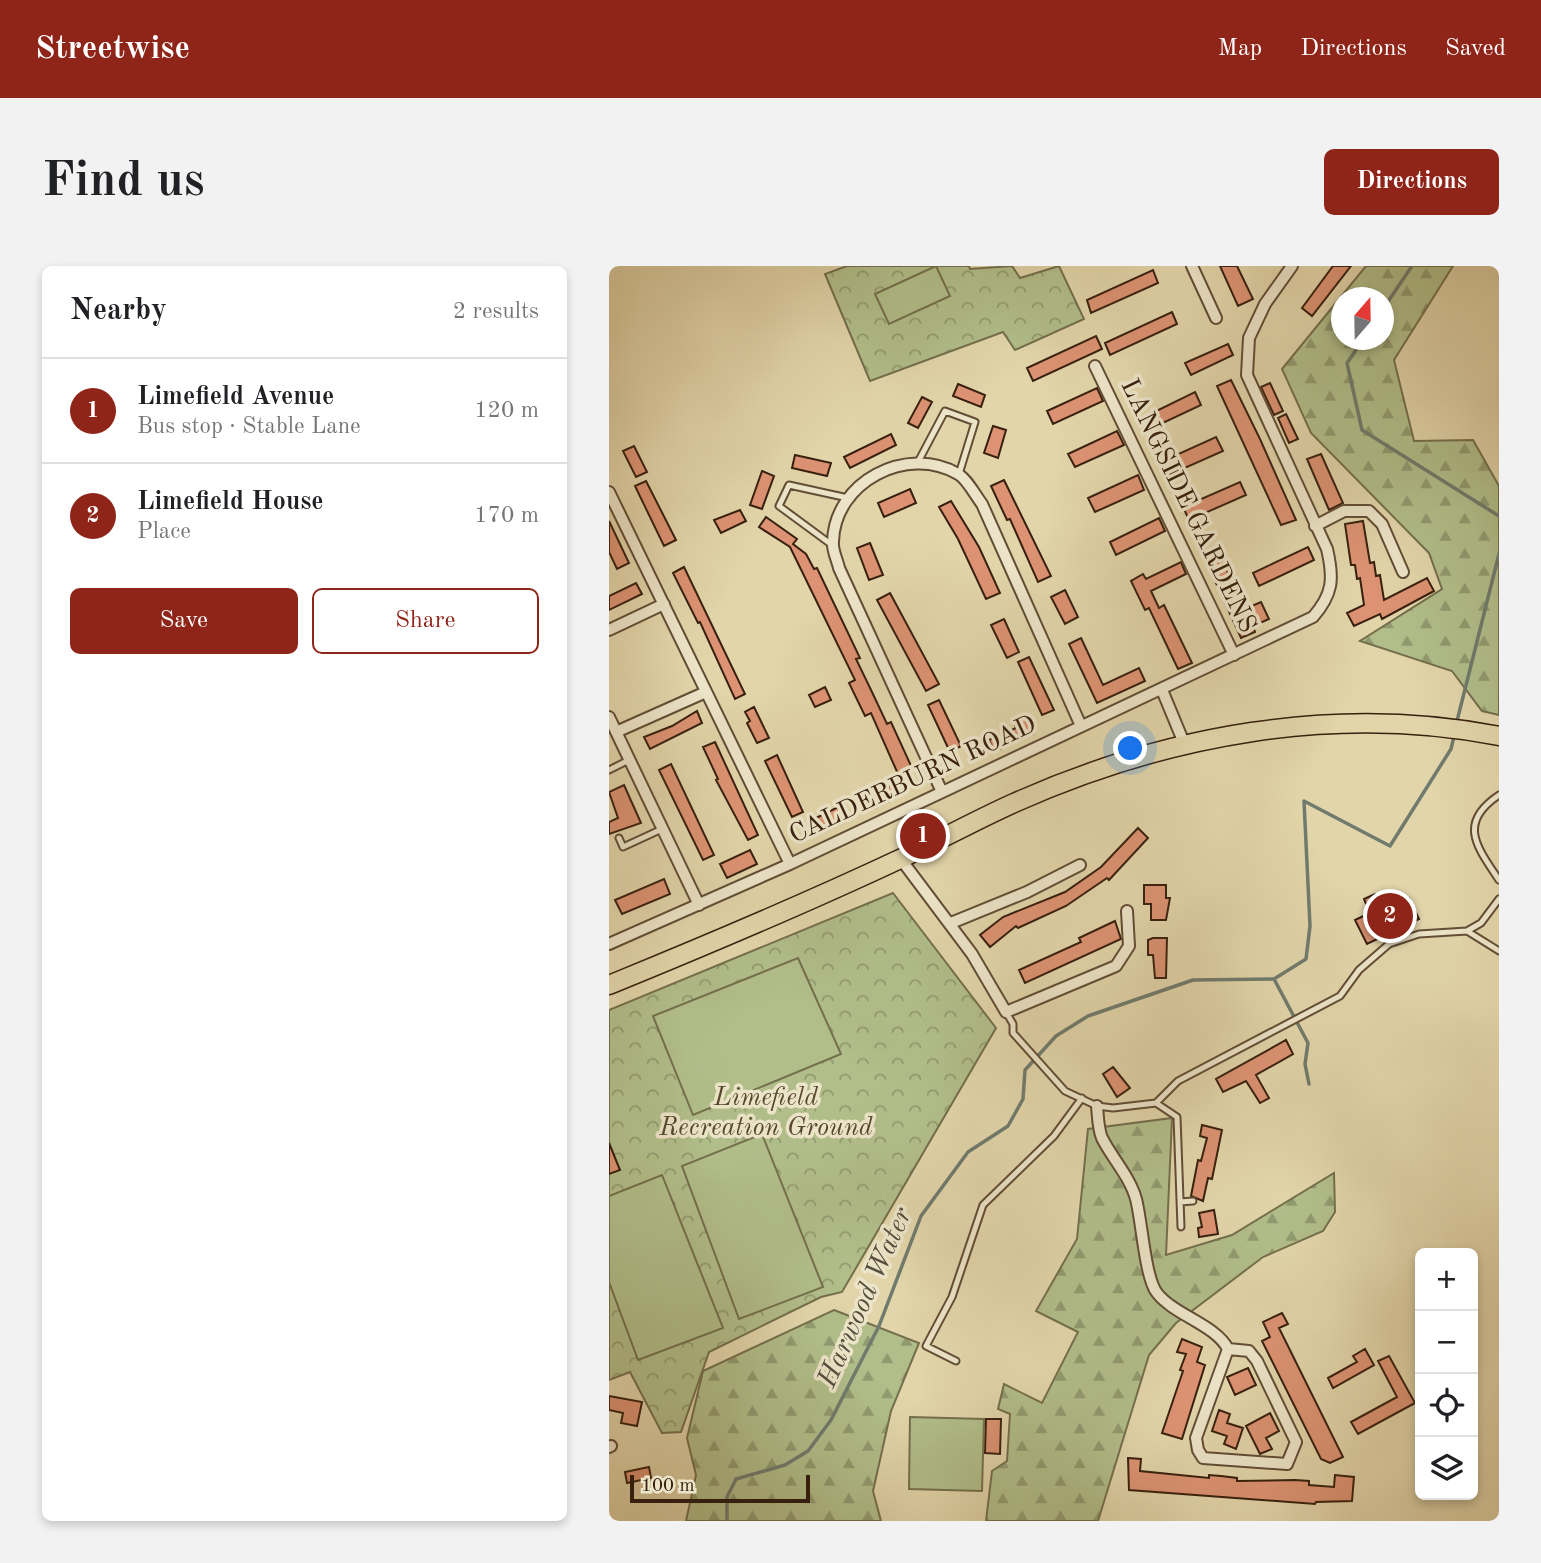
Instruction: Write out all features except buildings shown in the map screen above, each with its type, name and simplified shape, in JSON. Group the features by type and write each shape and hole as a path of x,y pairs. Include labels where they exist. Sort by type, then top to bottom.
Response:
{"main road":[{"path":"609,985 762,921 1015,803 1185,743 1274,728 1380,723 1442,726 1499,736"}],"street":[{"path":"1192,266 1216,318"},
{"name":"LANGSIDE GARDENS","path":"1095,366 1234,654 1313,617 1327,601 1333,572 1327,549 1247,375 1249,338 1265,304 1292,266"},
{"path":"942,792 839,568 832,545 838,516 848,498 856,488 880,472 918,462 959,474 982,504 1081,726"},
{"path":"609,492 790,864"},
{"path":"1315,526 1345,511 1369,511 1382,524 1403,572"},
{"path":"609,630 664,604"},
{"name":"CALDERBURN ROAD","path":"609,944 790,864 1234,654"},
{"path":"1162,690 1185,743"},
{"path":"616,732 706,692"},
{"path":"609,718 699,905"},
{"path":"900,858 951,923 1006,1012 1116,966 1129,946 1127,911"},
{"path":"951,923 1027,892 1080,865"},
{"path":"1130,927 1144,928"},
{"path":"1097,1106 1101,1135 1135,1195 1145,1233 1149,1275 1157,1293 1205,1330 1217,1334 1228,1349 1249,1351 1257,1361 1296,1442 1287,1464 1218,1461 1203,1458 1198,1450 1196,1438 1228,1349"}],"lane":[{"path":"918,462 945,411 975,422 959,474"},
{"path":"832,545 779,506 789,485 848,498"},
{"path":"609,770 629,760"},
{"path":"1499,795 1486,804 1474,822 1475,844 1499,880"},
{"path":"619,838 623,847 662,828"},
{"path":"1006,1012 1013,1024 1013,1033 1065,1091 1097,1106 1113,1108 1156,1103 1178,1081 1340,996 1359,970 1389,944 1419,934 1467,931 1481,923 1499,899"},
{"path":"1467,931 1499,951"},
{"path":"956,1361 926,1346 953,1297 983,1205 1054,1136 1082,1098"},
{"path":"1156,1103 1178,1117 1181,1227"},
{"path":"1179,1202 1193,1202"}],"green space":[{"path":"847,266 969,266 970,269 1012,266 1020,278 1059,266 1084,319 1015,350 1003,332 870,381 825,274"},
{"path":"936,266 950,296 889,324 875,294"},
{"path":"1366,266 1453,266 1394,360 1414,441 1473,440 1499,486 1499,715 1482,711 1452,671 1360,641 1442,589 1429,553 1311,433 1282,369 1331,309 1331,350 1394,350 1394,287 1349,287"},
{"name":"Limefield Recreation Ground","path":"893,893 996,1028 842,1292 821,1297 709,1352 681,1432 662,1433 630,1372 609,1380 609,1010"},
{"path":"798,958 841,1054 693,1115 653,1016"},
{"path":"1172,1118 1166,1255 1232,1235 1334,1173 1335,1212 1323,1231 1263,1257 1176,1323 1149,1355 1098,1521 986,1521 992,1471 1007,1461 1010,1414 998,1409 1004,1384 1042,1403 1078,1332 1036,1311 1077,1239 1088,1129"},
{"path":"762,1134 823,1287 739,1319 682,1166"},
{"path":"662,1175 723,1328 638,1360 609,1282 609,1196"},
{"path":"834,1310 919,1343 891,1411 873,1491 881,1521 686,1521 696,1475 687,1438 703,1371"},
{"path":"910,1417 984,1419 982,1491 909,1489"}],"waterway":[{"name":"Harwood Water","path":"1394,293 1412,266"},
{"name":"Harwood Water","path":"1356,350 1347,363 1362,430 1499,516"},
{"name":"Harwood Water","path":"1456,725 1499,554"},
{"name":"Harwood Water","path":"727,1521 727,1497 736,1479 785,1465 808,1451 831,1420 879,1326 921,1216 968,1152 1008,1126 1023,1099 1025,1070 1056,1036 1088,1016 1193,980 1274,979 1306,959 1310,926 1304,801 1390,846 1451,749 1454,736"},
{"path":"1274,979 1308,1043 1305,1064 1309,1084"}],"place":[{"name":"Limefield Avenue","path":"923,836"},
{"name":"Limefield House","path":"1390,916"}]}
